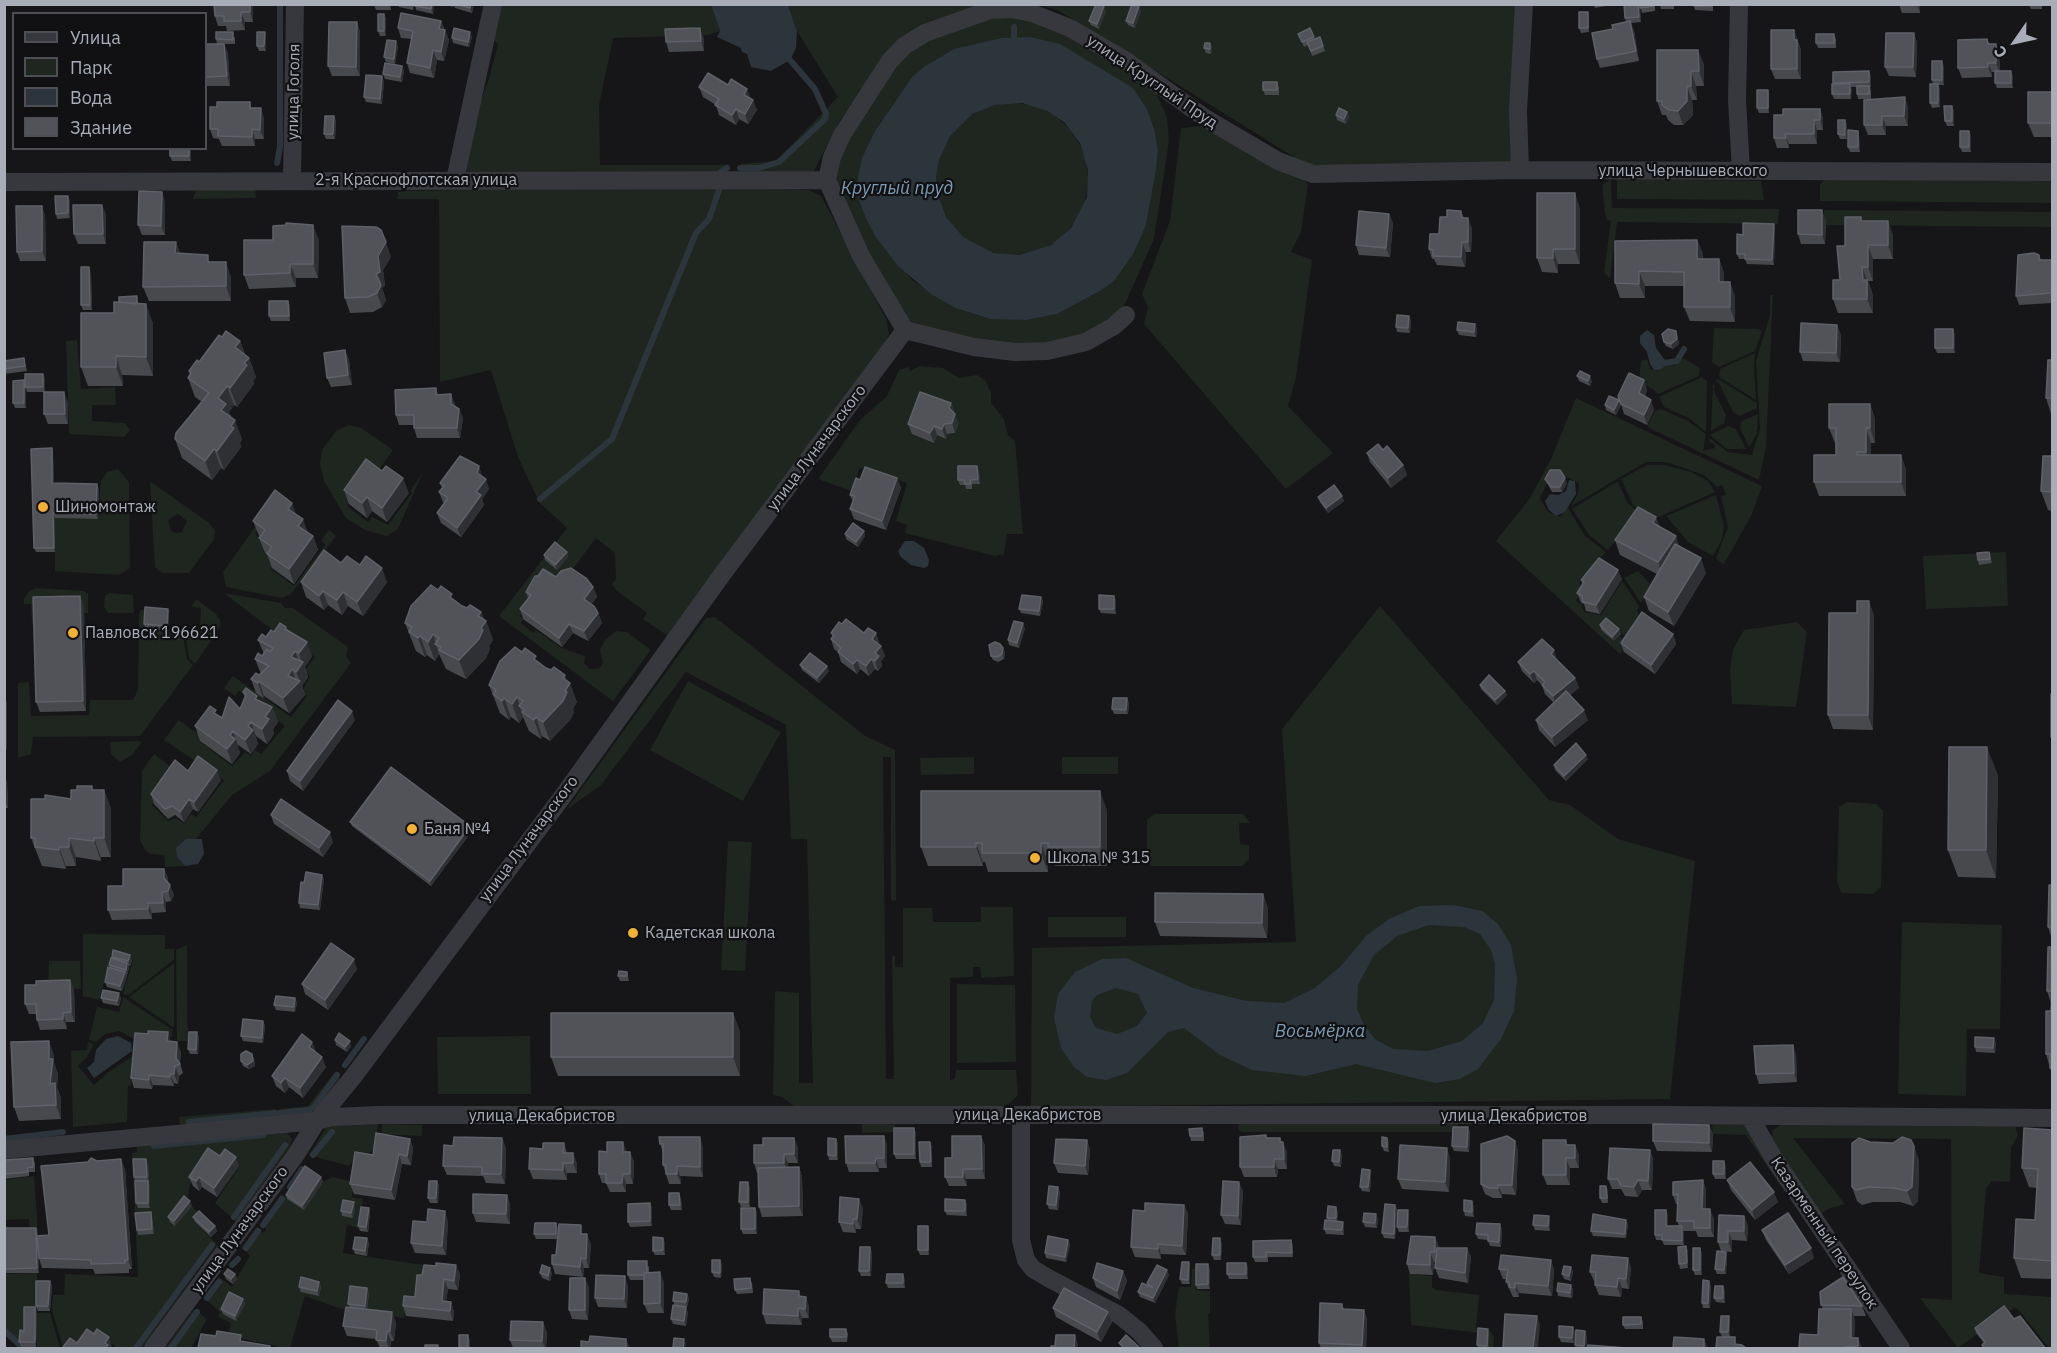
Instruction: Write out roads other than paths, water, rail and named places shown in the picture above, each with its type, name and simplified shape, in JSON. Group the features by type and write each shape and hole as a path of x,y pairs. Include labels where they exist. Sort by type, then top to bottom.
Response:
{"street":[{"name":"улица Гоголя","path":"292,180 295,4"},
{"path":"455,180 493,4"},
{"path":"1520,170 1518,111 1524,4"},
{"path":"1739,4 1737,100 1741,171"},
{"name":"улица Круглый Пруд","path":"827,180 832,157 842,135 889,62 904,46 925,33 990,7 1032,13 1070,28 1141,71 1205,118 1278,161 1313,174"},
{"name":"улица Чернышевского","path":"1313,174 1520,170 2052,172"},
{"name":"2-я Краснофлотская улица","path":"4,182 827,180"},
{"path":"827,180 861,256 905,330 974,347 1015,352 1047,351 1086,342 1114,326 1126,315"},
{"name":"улица Луначарского","path":"153,1348 295,1156 317,1121 353,1077 492,887 568,789 721,576 905,330"},
{"name":"улица Декабристов","path":"4,1150 317,1121 331,1117 380,1115 2052,1118"},
{"path":"1021,1115 1021,1240 1026,1260 1042,1274 1119,1315 1139,1331 1154,1348"},
{"name":"Казарменный переулок","path":"1750,1117 1773,1157 1900,1348"}],"water":[{"path":"711,5 788,5 797,31 796,48 790,60 771,71 751,67 747,54 742,52 741,48 717,37 720,31"},
{"name":"Круглый пруд","path":"1030,37 1060,44 1133,88 1147,109 1158,150 1146,225 1133,254 1114,281 1057,314 1027,320 990,319 955,308 931,294 898,266 875,236 858,197 857,182 862,158 875,131 912,77 954,49 1002,38","holes":["1022,103 1047,111 1064,122 1080,143 1088,170 1087,197 1071,228 1051,245 1020,255 993,253 963,237 946,217 938,195 936,177 939,160 950,136 972,114 995,105"]},
{"path":"1647,330 1654,335 1656,348 1665,360 1664,367 1659,370 1654,370 1647,352 1640,343 1640,336"},
{"path":"1569,480 1575,481 1576,494 1565,512 1556,516 1549,510 1545,501 1550,494 1558,495 1566,491"},
{"path":"905,541 914,541 924,548 929,560 928,566 924,568 911,565 901,557 898,551"},
{"path":"186,839 202,839 204,854 198,864 185,866 177,857 176,848"},
{"name":"Восьмёрка","path":"1454,905 1482,911 1498,924 1511,945 1517,978 1514,1011 1501,1039 1478,1069 1460,1079 1435,1083 1356,1064 1306,1076 1252,1070 1220,1055 1184,1028 1168,1032 1127,1073 1106,1080 1087,1077 1074,1067 1061,1048 1054,1018 1058,994 1075,972 1102,959 1126,958 1193,988 1246,1001 1284,1003 1315,988 1341,966 1366,936 1389,919 1419,906","holes":["1429,925 1464,927 1480,934 1491,950 1495,964 1494,1000 1483,1023 1462,1041 1428,1051 1393,1049 1375,1039 1364,1025 1357,1009 1358,985 1374,955 1397,936","1116,988 1138,994 1147,1013 1137,1026 1117,1034 1096,1028 1090,1017 1092,1001 1097,995"]},
{"path":"118,1036 131,1043 132,1051 94,1078 87,1068 94,1062 96,1050 106,1039"}],"waterway":[{"path":"277,163 280,147 280,4"},
{"path":"1014,27 1014,38"},
{"path":"740,168 759,168 779,162 825,119 826,114 815,89 790,60"},
{"path":"721,172 727,168"},
{"path":"540,499 612,439 696,233 709,219 720,187"},
{"path":"1665,363 1677,361 1684,349"},
{"path":"345,1065 364,1039"},
{"path":"280,1113 309,1110 314,1107 337,1075"},
{"path":"189,1122 276,1113"},
{"path":"4,1139 63,1132"},
{"path":"313,1155 332,1132"},
{"path":"154,1146 263,1135"},
{"path":"234,1217 285,1145"},
{"path":"290,1187 302,1169"},
{"path":"263,1225 282,1199"},
{"path":"246,1248 258,1231"},
{"path":"136,1348 212,1245"},
{"path":"232,1265 238,1259"},
{"path":"207,1298 219,1282"},
{"path":"171,1348 197,1312"},
{"path":"4,1330 23,1348"}],"place":[{"name":"Шиномонтаж","path":"43,507"},
{"name":"Павловск 196621","path":"73,633"},
{"name":"Баня №4","path":"412,829"},
{"name":"Школа № 315","path":"1035,858"},
{"name":"Кадетская школа","path":"633,933"}]}
